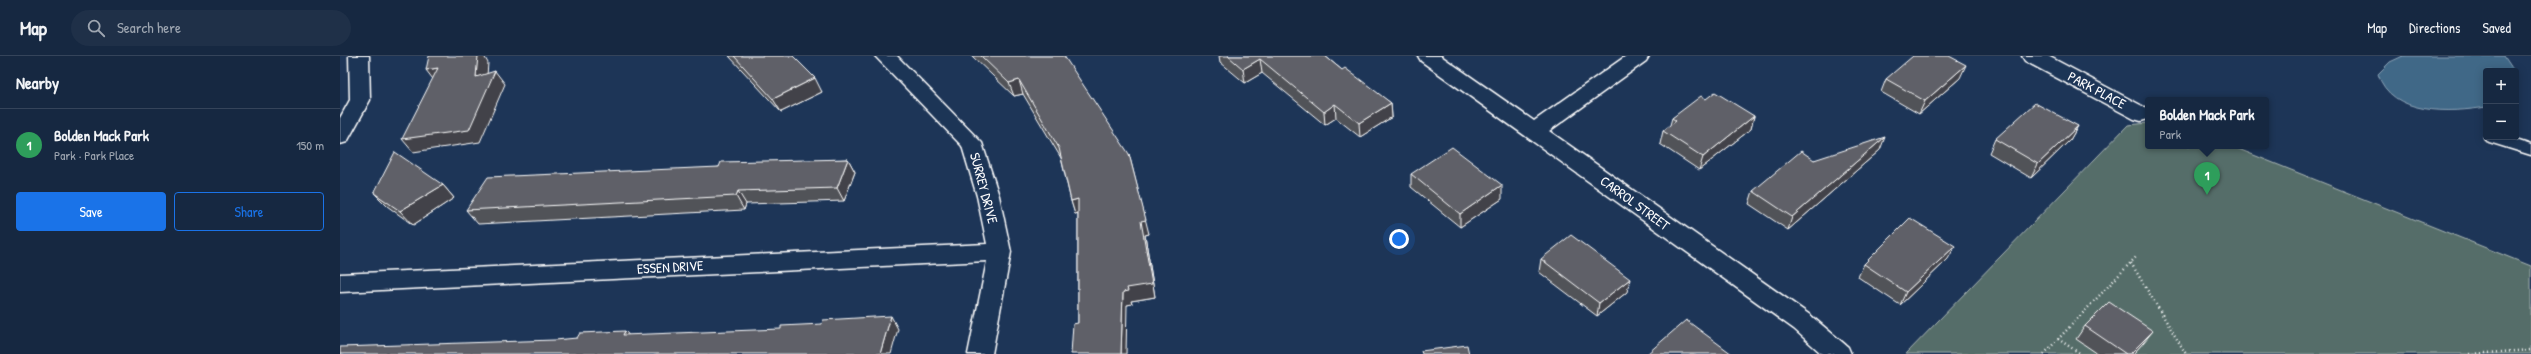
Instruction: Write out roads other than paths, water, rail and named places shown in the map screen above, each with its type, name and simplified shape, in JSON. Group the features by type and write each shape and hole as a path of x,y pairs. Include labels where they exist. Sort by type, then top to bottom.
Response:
{"street":[{"path":"340,137 360,100 359,56"},
{"name":"SURREY DRIVE","path":"885,56 972,143 988,196 1000,252 980,354"},
{"name":"CARROL STREET","path":"1428,56 1802,322 1839,354"},
{"path":"1535,131 1639,56"},
{"name":"PARK PLACE","path":"2032,56 2142,114"},
{"name":"ESSEN DRIVE","path":"340,283 1000,252"}],"lane":[{"path":"2499,140 2531,150"}],"water":[{"path":"2403,56 2504,56 2512,68 2483,68 2483,107 2440,110 2409,104 2395,98 2385,88 2378,74 2390,62"}],"place":[{"name":"Bolden Mack Park","path":"2207,195"}]}
